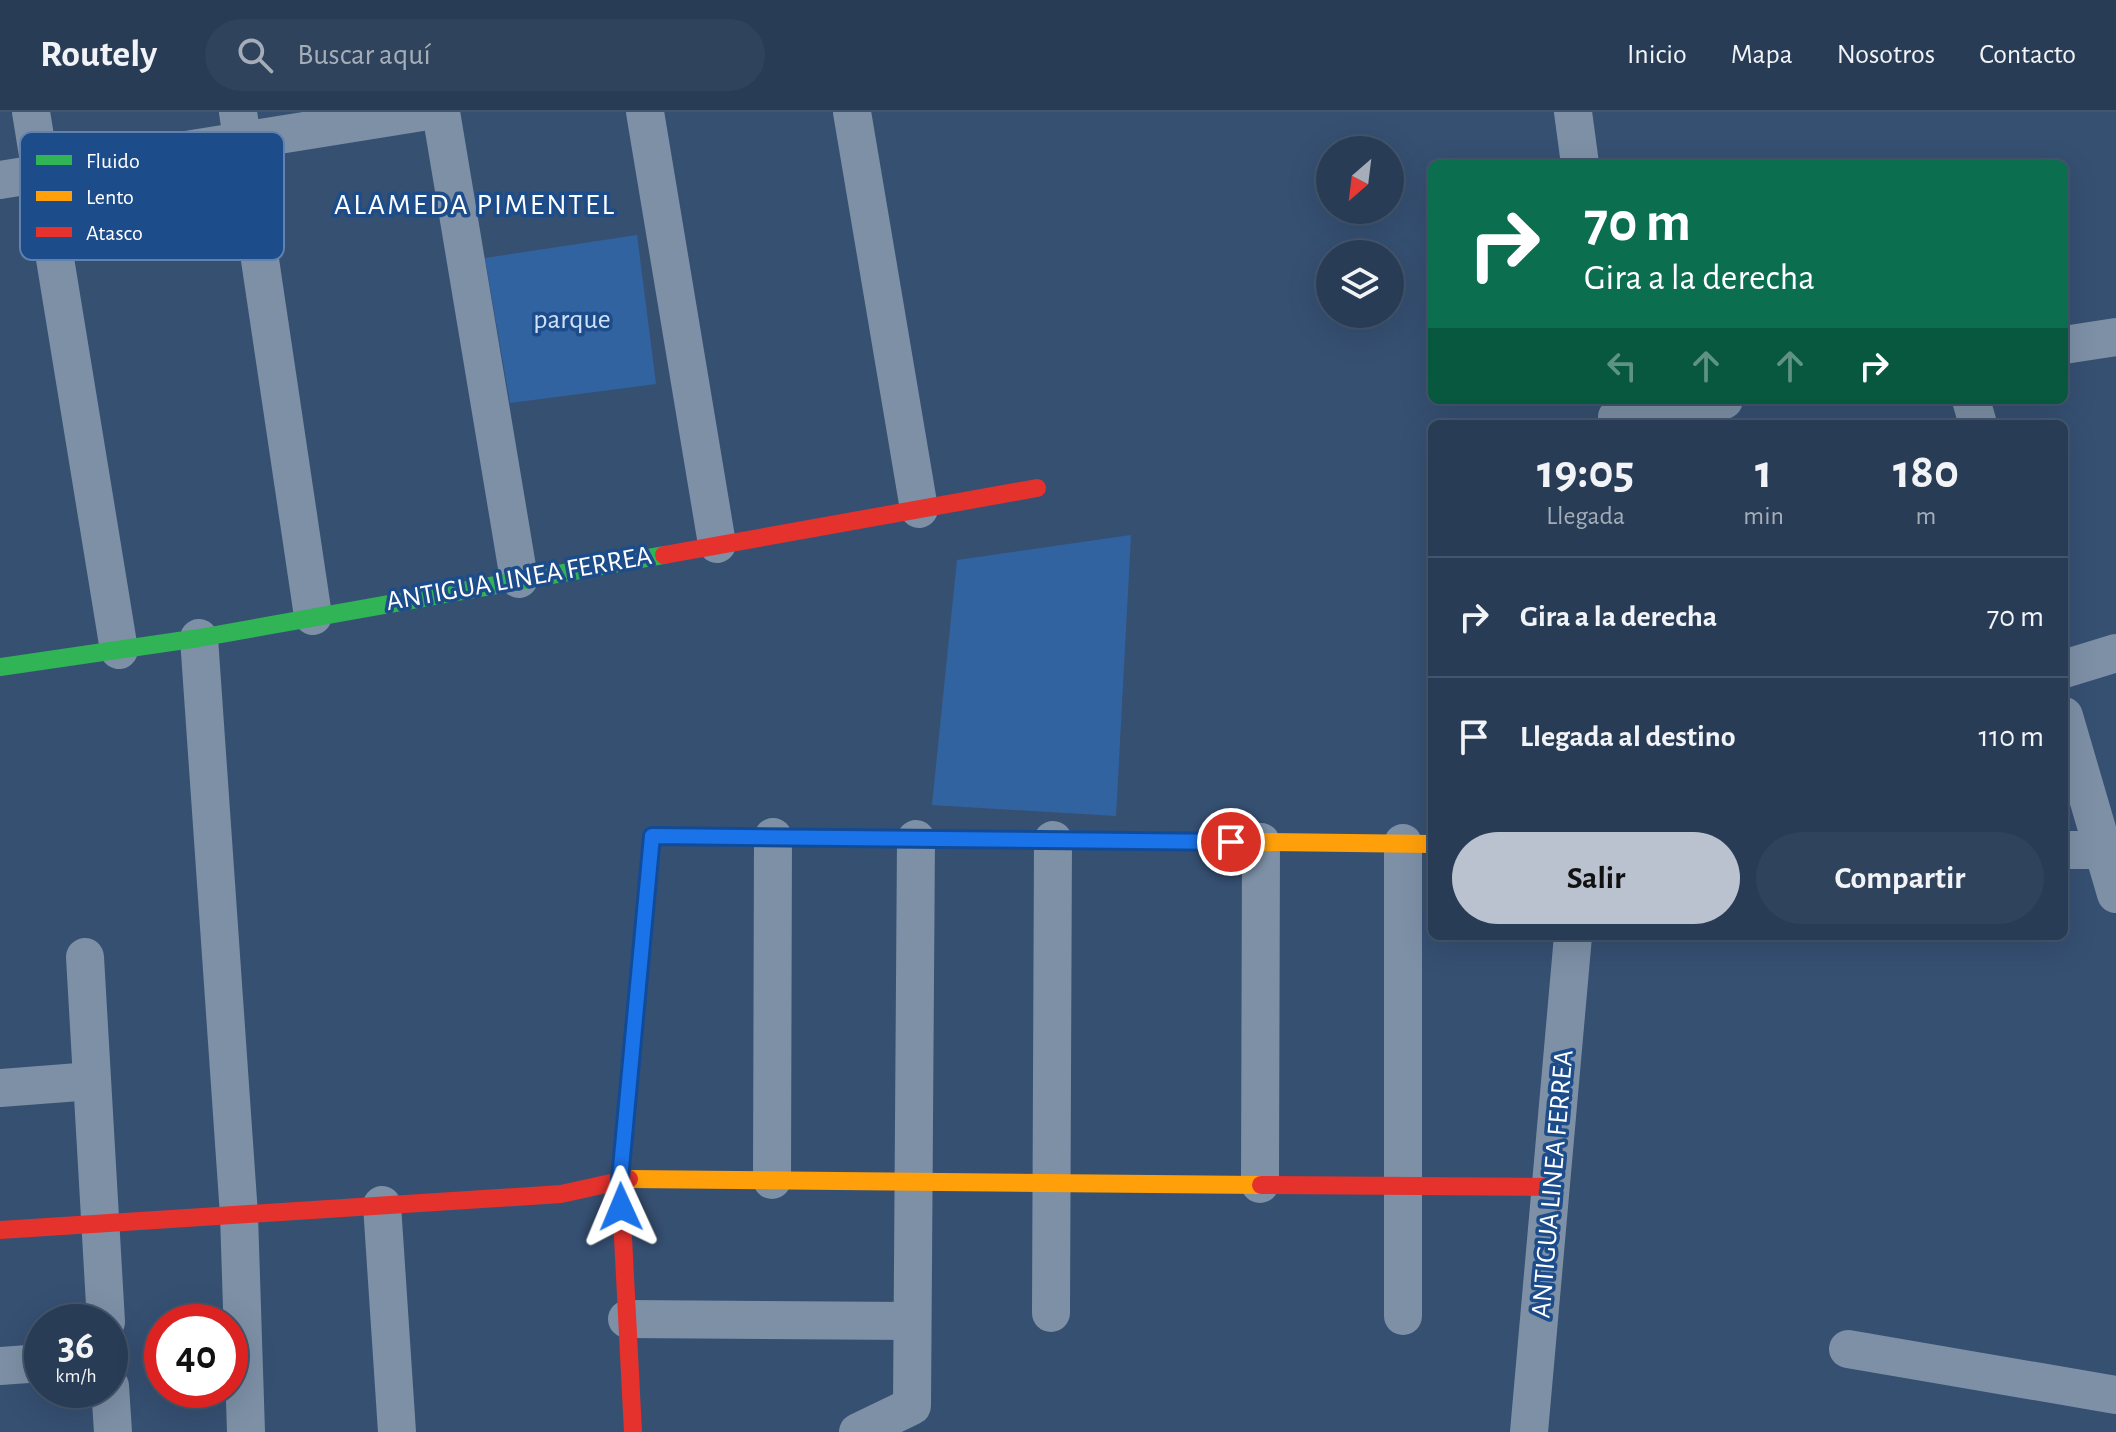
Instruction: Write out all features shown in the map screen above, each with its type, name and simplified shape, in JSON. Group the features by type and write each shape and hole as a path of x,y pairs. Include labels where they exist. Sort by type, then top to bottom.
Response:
{"street":[{"path":"31,112 34,132"},
{"path":"215,132 240,126 422,112"},
{"path":"441,112 519,579"},
{"path":"645,112 717,544"},
{"path":"852,112 919,509"},
{"path":"1573,112 1579,160"},
{"path":"0,180 20,177"},
{"path":"55,260 119,650"},
{"path":"260,260 313,616"},
{"path":"2068,344 2116,337"},
{"path":"1616,414 1693,404"},
{"name":"ANTIGUA LINEA FERREA","path":"0,667 199,638 1037,488"},
{"path":"199,638 239,1215 246,1432"},
{"path":"2068,668 2116,653"},
{"path":"2068,730 2116,894"},
{"path":"633,1432 620,1179 652,836 1417,843 1403,1186 1403,1316"},
{"path":"772,1180 773,837"},
{"path":"858,1432 912,1406 916,839"},
{"path":"1051,1313 1053,840"},
{"path":"1260,1184 1261,842"},
{"path":"2068,850 2103,850"},
{"name":"ANTIGUA LINEA FERREA","path":"1529,1432 1573,940"},
{"path":"85,957 105,1304"},
{"path":"0,1088 92,1081"},
{"path":"0,1230 561,1194 620,1179 1552,1187"},
{"path":"382,1205 397,1432"},
{"path":"627,1319 912,1321"},
{"path":"1848,1349 2116,1395"},
{"path":"0,1366 24,1364"},
{"path":"111,1408 113,1432"}],"green space":[{"name":"parque","path":"637,235 656,384 510,403 485,258"},
{"path":"1131,535 1116,816 932,805 957,560"}],"traffic: fast":[{"path":"0,667 199,638 664,555"},
{"path":"717,837 1173,841"}],"traffic: slow":[{"path":"1173,841 1428,844"},
{"path":"629,1179 1261,1185"}],"traffic: jam":[{"path":"664,555 1037,488"},
{"path":"633,1432 620,1179 652,836 717,837"},
{"path":"0,1230 561,1194 629,1179"},
{"path":"1261,1185 1552,1187"}],"district":[{"name":"ALAMEDA PIMENTEL","path":"475,205"}],"route":[{"path":"621,1207 620,1179 652,836 1231,842"}]}
